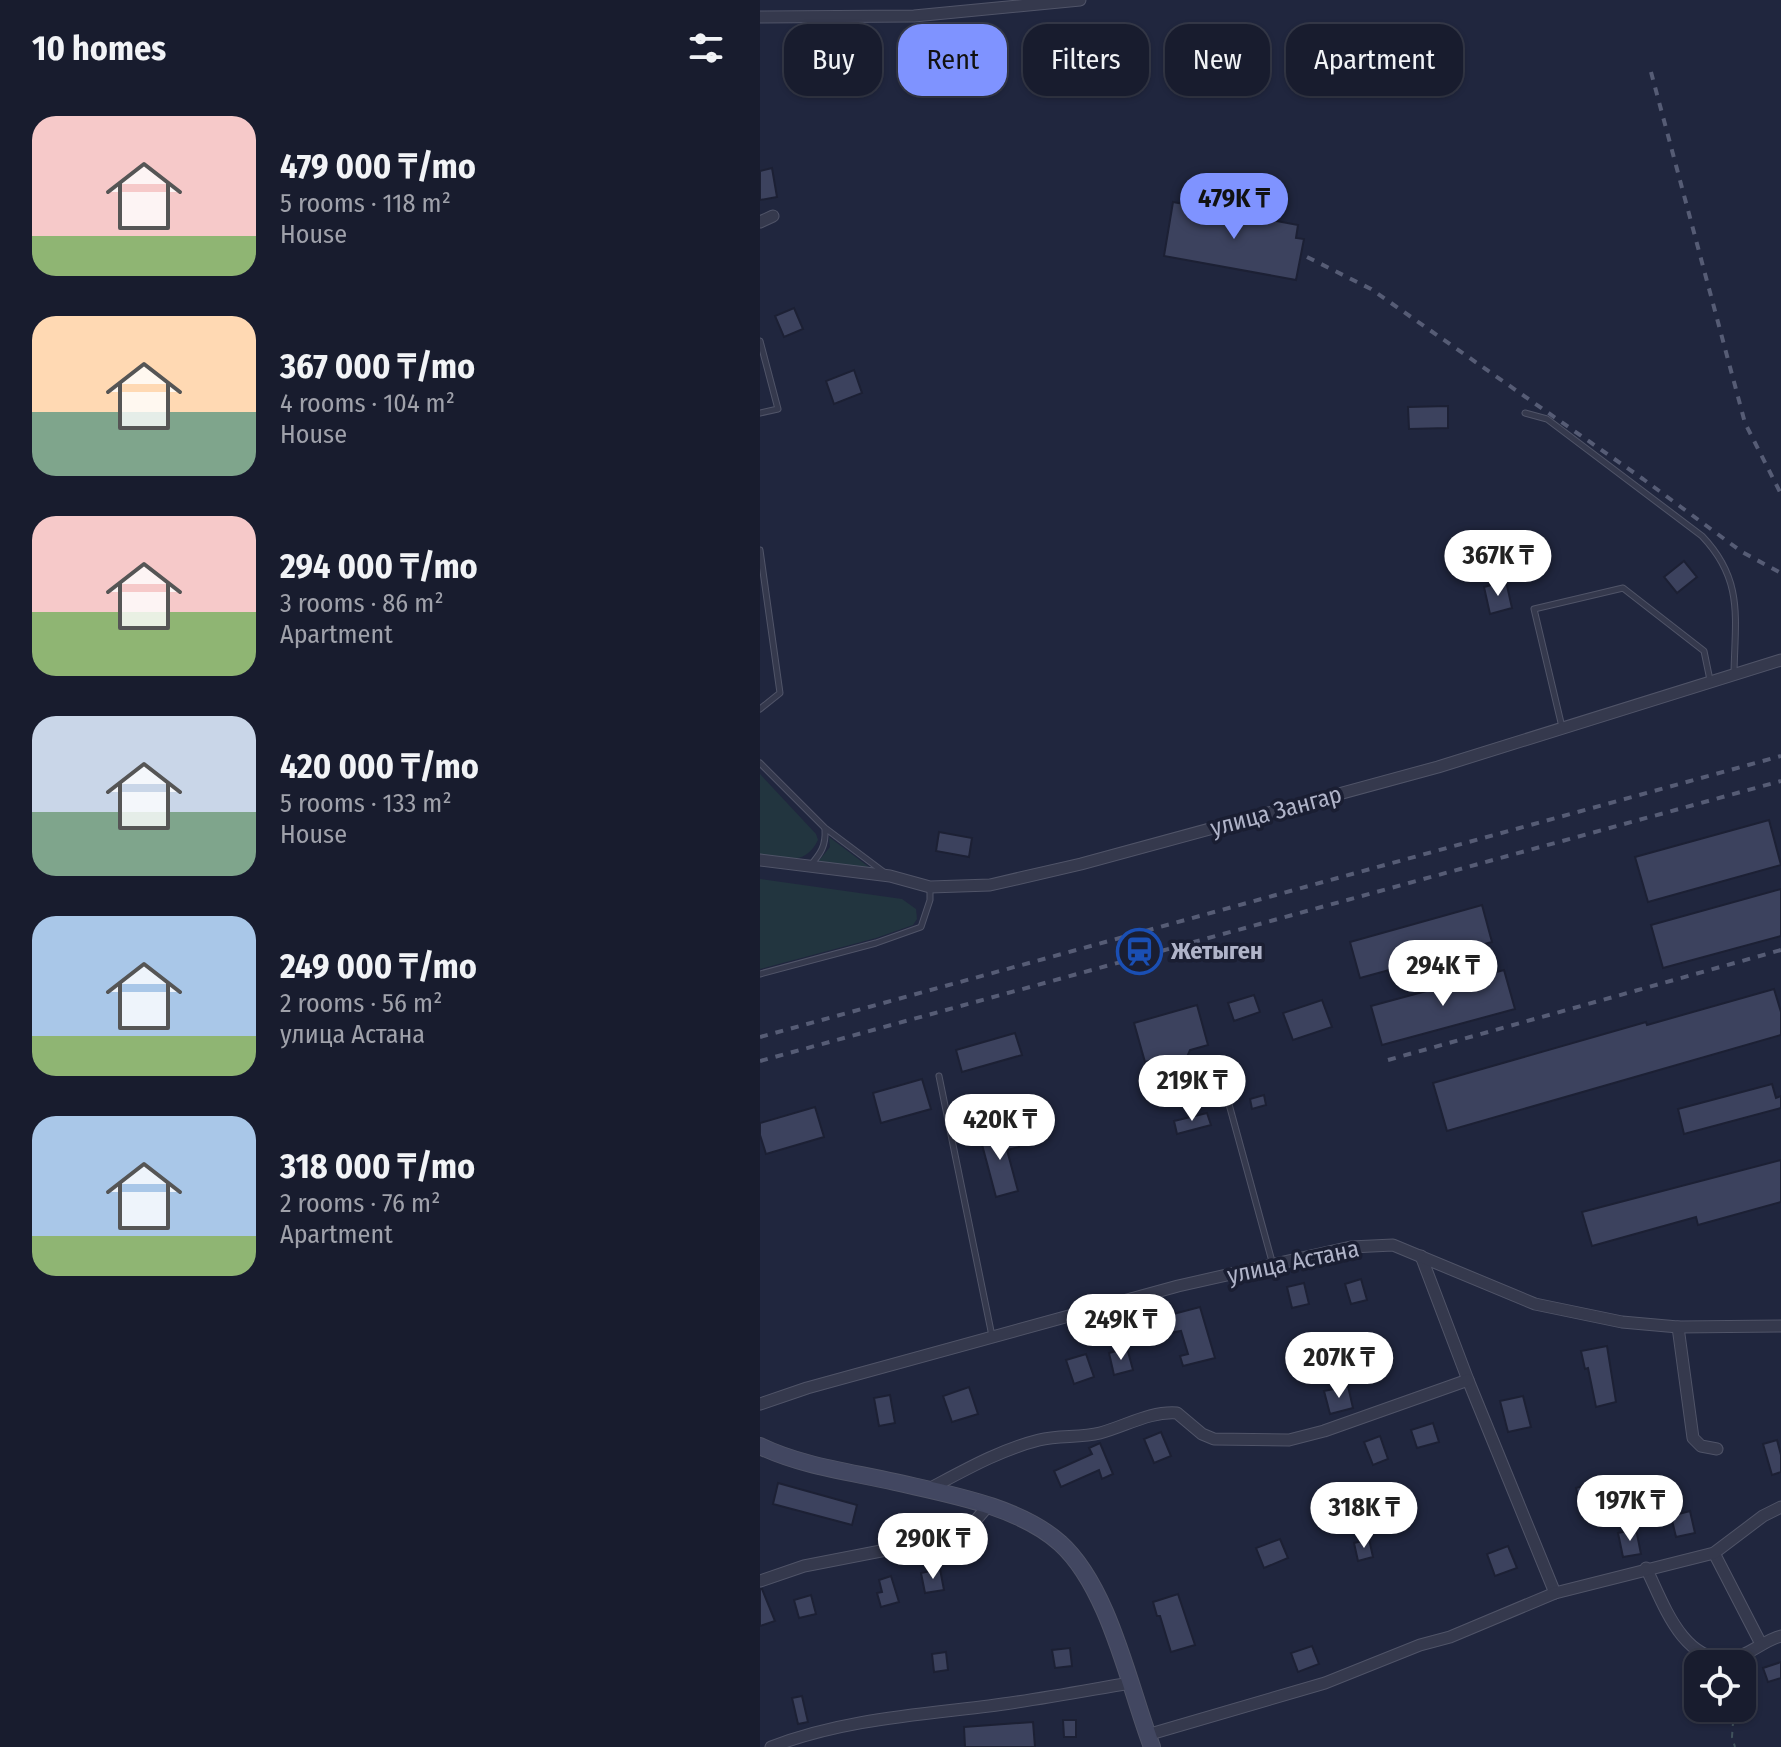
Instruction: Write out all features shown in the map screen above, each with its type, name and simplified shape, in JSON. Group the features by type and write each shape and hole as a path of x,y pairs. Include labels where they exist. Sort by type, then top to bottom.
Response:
{"main road":[{"path":"760,1446 801,1461 988,1506 1027,1521 1060,1543 1084,1573 1110,1623 1149,1741"}],"street":[{"path":"760,17 914,16 1080,0"},
{"path":"760,222 773,216"},
{"name":"улица Зангар","path":"760,860 890,876 930,887 990,885 1081,864 1438,767 1781,660"},
{"name":"улица Астана","path":"760,1404 807,1388 1178,1286 1365,1246 1393,1245 1535,1304 1622,1322 1678,1327 1781,1326"},
{"path":"1421,1256 1555,1593"},
{"path":"1678,1327 1693,1438 1701,1446 1717,1449"},
{"path":"927,1490 995,1454 1043,1439 1092,1435 1154,1414 1177,1413 1202,1434 1214,1439 1289,1440 1324,1431 1468,1380"},
{"path":"760,1581 804,1566 958,1536 988,1506"},
{"path":"1149,1741 1325,1683 1406,1650 1450,1637 1555,1593 1714,1553 1763,1516 1781,1507"},
{"path":"1714,1553 1761,1644"},
{"path":"1646,1568 1678,1629 1686,1641 1699,1651 1712,1657 1732,1659 1781,1636"},
{"path":"771,1747 837,1727 900,1715 993,1705 1130,1683"}],"lane":[{"path":"760,341 778,409 760,413"},
{"path":"1525,413 1547,419 1702,536 1718,553 1733,587 1734,674"},
{"path":"760,550 780,693 760,710"},
{"path":"1562,728 1534,609 1623,588 1704,651 1710,682"},
{"path":"761,762 825,828 890,876"},
{"path":"810,867 826,841 825,828"},
{"path":"760,974 876,943 921,927 930,900 930,887"},
{"path":"1152,1096 1221,1075 1273,1265"},
{"path":"939,1076 992,1337"}],"path":[{"path":"1733,1722 1735,1747"}],"shaded area":[{"path":"760,774 816,834 818,840 807,854 793,859 760,854"},
{"path":"829,837 869,867 817,863 830,847"},
{"path":"760,879 902,899 916,909 917,919 913,925 876,938 760,969"}],"building":[{"path":"772,168 777,197 760,200 760,171"},
{"path":"1173,202 1298,225 1296,238 1304,239 1296,280 1164,256"},
{"path":"794,308 803,329 784,337 775,316"},
{"path":"854,370 862,393 834,404 826,381"},
{"path":"1448,406 1448,428 1409,429 1408,407"},
{"path":"1684,561 1697,577 1677,593 1664,577"},
{"path":"1506,581 1512,608 1490,614 1484,587"},
{"path":"1769,820 1781,865 1648,902 1635,857"},
{"path":"939,832 972,838 969,857 936,851"},
{"path":"1781,889 1781,936 1663,968 1651,925"},
{"path":"1482,905 1492,942 1360,978 1350,942"},
{"path":"1504,970 1515,1009 1382,1045 1371,1006"},
{"path":"1774,989 1781,1012 1781,1035 1447,1131 1433,1083"},
{"path":"1254,995 1260,1012 1234,1021 1228,1003"},
{"path":"1322,1000 1332,1027 1293,1040 1283,1013"},
{"name":"Жетыген","path":"1197,1005 1208,1045 1190,1050 1187,1057 1168,1062 1163,1057 1145,1062 1134,1023"},
{"path":"1015,1033 1022,1055 962,1072 956,1050"},
{"path":"922,1079 931,1109 881,1123 873,1093"},
{"path":"1772,1084 1776,1098 1781,1096 1781,1108 1684,1134 1678,1109"},
{"path":"1264,1095 1266,1105 1252,1109 1250,1099"},
{"path":"815,1107 824,1137 766,1154 760,1123"},
{"path":"1207,1113 1211,1125 1177,1134 1174,1121"},
{"path":"1001,1131 1003,1138 1016,1134 1019,1147 1007,1150 1018,1191 996,1197 980,1137"},
{"path":"1781,1160 1781,1202 1698,1225 1696,1217 1592,1246 1582,1212"},
{"path":"1361,1279 1367,1300 1351,1304 1345,1284"},
{"path":"1304,1283 1309,1304 1292,1308 1287,1287"},
{"path":"1200,1307 1215,1358 1183,1366 1180,1356 1188,1354 1181,1331 1149,1337 1145,1317 1162,1314 1162,1317"},
{"path":"1607,1346 1616,1402 1596,1407 1581,1351"},
{"path":"1127,1348 1133,1370 1114,1375 1109,1353"},
{"path":"1086,1354 1094,1377 1074,1384 1066,1360"},
{"path":"1348,1386 1353,1408 1330,1414 1324,1391"},
{"path":"969,1387 978,1414 952,1422 943,1396"},
{"path":"890,1395 895,1423 879,1426 874,1398"},
{"path":"1523,1396 1531,1427 1508,1432 1500,1401"},
{"path":"1433,1423 1439,1442 1417,1448 1411,1430"},
{"path":"1161,1432 1171,1456 1154,1463 1144,1439"},
{"path":"1380,1436 1388,1459 1373,1465 1364,1442"},
{"path":"1777,1440 1781,1472 1772,1475 1763,1444"},
{"path":"1100,1443 1113,1474 1102,1479 1099,1470 1061,1487 1054,1471 1092,1454 1089,1448"},
{"path":"1596,1482 1604,1508 1582,1513 1576,1488"},
{"path":"778,1483 857,1505 852,1525 773,1504"},
{"path":"1690,1511 1695,1533 1676,1537 1671,1516"},
{"path":"1636,1529 1641,1554 1623,1557 1618,1533"},
{"path":"1280,1539 1288,1558 1264,1568 1256,1548"},
{"path":"1369,1539 1373,1557 1358,1561 1354,1543"},
{"path":"1508,1546 1517,1568 1495,1576 1487,1554"},
{"path":"940,1569 944,1590 925,1593 921,1573"},
{"path":"891,1576 899,1602 881,1607 877,1593 882,1592 879,1580"},
{"path":"760,1589 775,1621 760,1626"},
{"path":"1178,1594 1195,1645 1171,1652 1153,1602"},
{"path":"811,1595 816,1614 799,1618 794,1600"},
{"path":"1312,1646 1319,1664 1298,1672 1291,1653"},
{"path":"1070,1648 1072,1666 1055,1668 1052,1650"},
{"path":"946,1652 948,1670 934,1672 932,1654"},
{"path":"1781,1662 1781,1678 1768,1682 1763,1668"},
{"path":"802,1696 808,1722 798,1724 792,1698"},
{"path":"1063,1720 1076,1720 1076,1737 1064,1737"},
{"path":"1033,1722 1035,1747 965,1747 964,1727"}],"railway":[{"path":"1651,72 1745,423 1781,494"},
{"path":"1307,257 1371,289 1742,552 1781,573"},
{"path":"760,1037 1781,756"},
{"path":"760,1061 1781,781"},
{"path":"1388,1060 1781,950"}],"place":[{"name":"Жетыген","path":"1140,951"}]}
